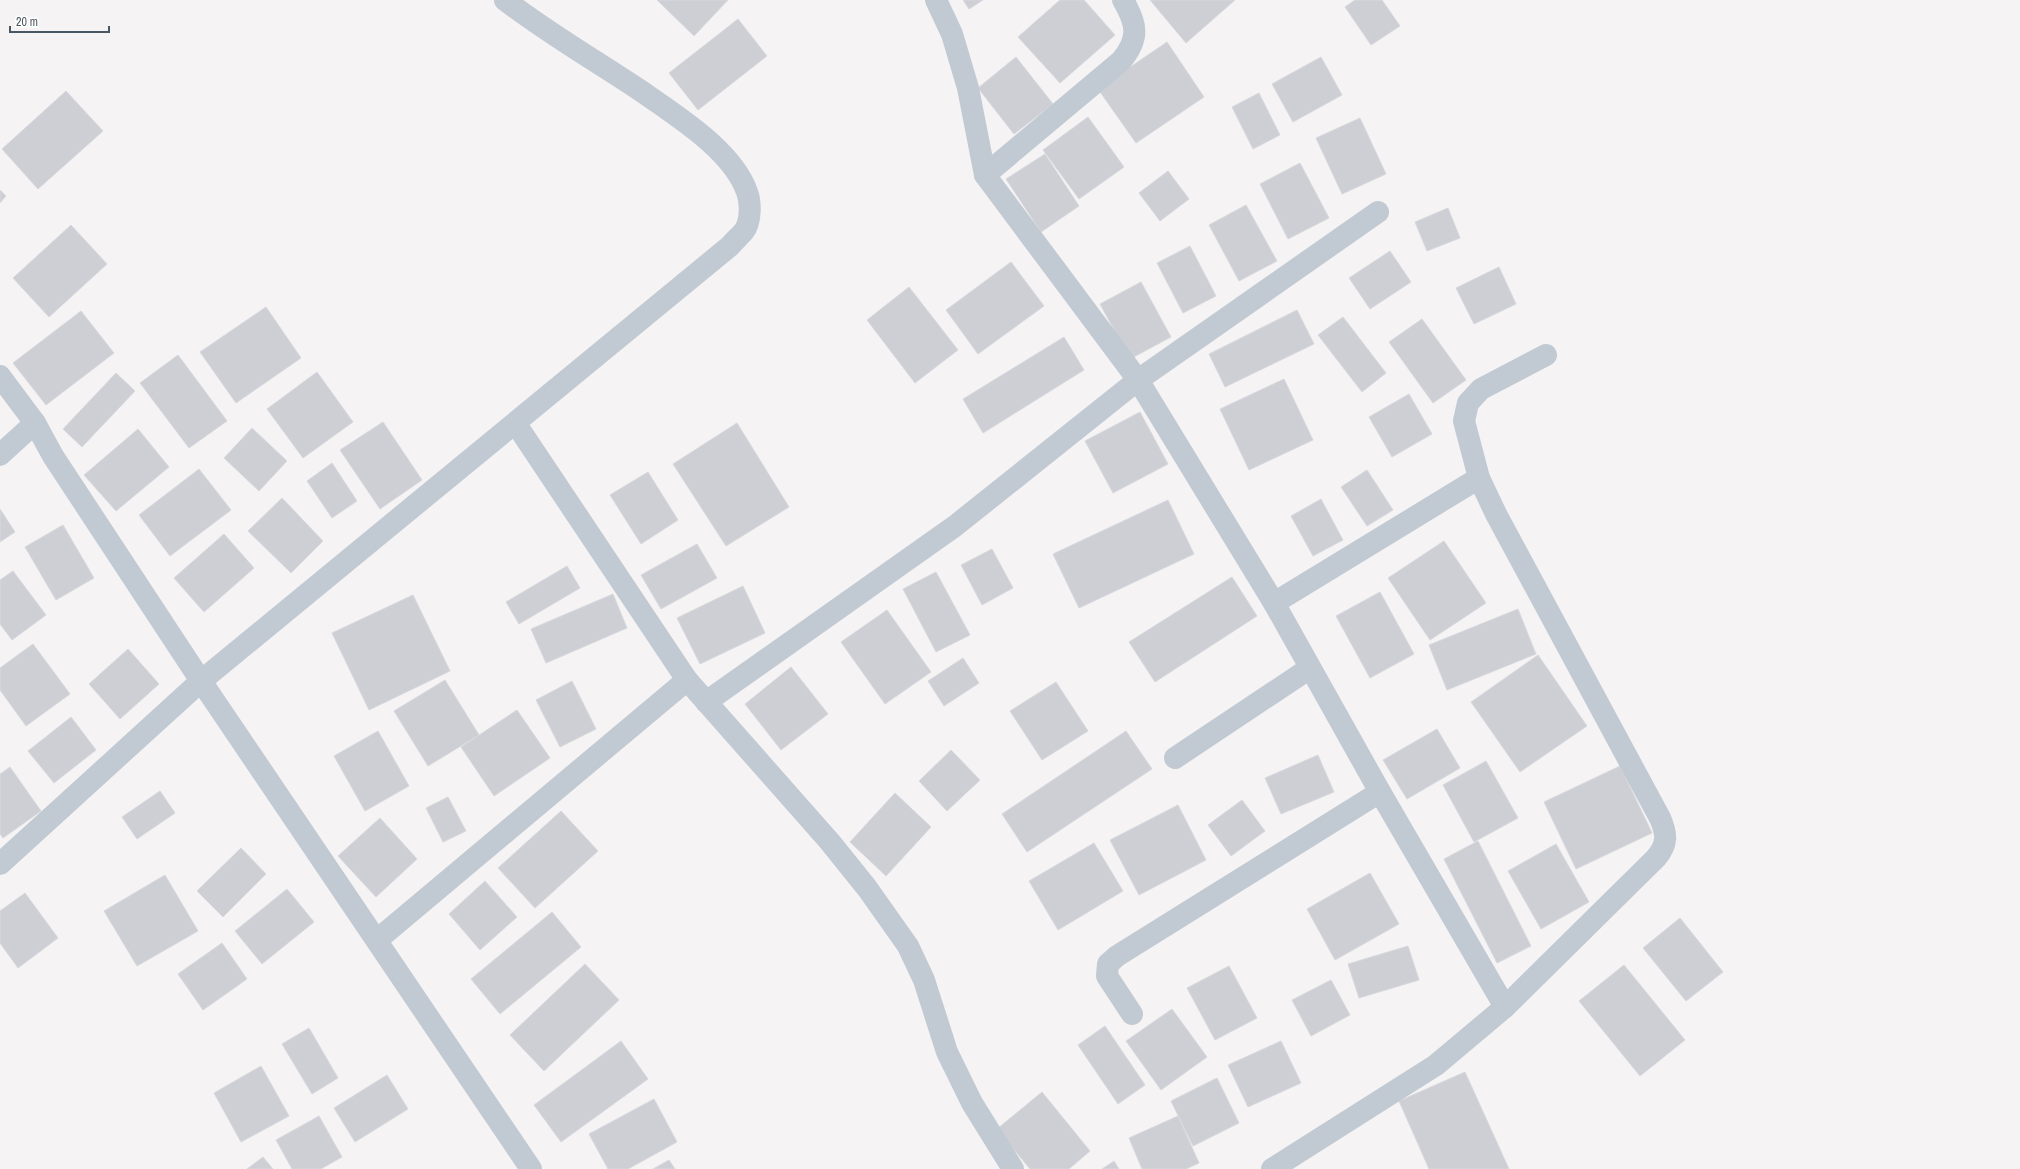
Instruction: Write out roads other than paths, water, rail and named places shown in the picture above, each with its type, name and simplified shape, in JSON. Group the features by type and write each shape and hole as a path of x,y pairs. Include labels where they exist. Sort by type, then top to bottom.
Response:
{"street":[{"path":"0,864 202,681 516,424 730,246 745,230 749,212 748,193 736,172 716,146 676,115 527,17 505,0"},
{"path":"936,0 952,34 968,88 985,175 1138,380 1274,604 1380,792 1505,1007"},
{"path":"985,175 1121,61 1135,36 1132,16 1123,0"},
{"path":"706,702 954,526 1138,380 1378,212"},
{"path":"1272,1169 1436,1065 1505,1007 1656,858 1666,844 1666,837 1660,818 1496,514 1479,478 1464,421 1468,403 1481,389 1546,355"},
{"path":"0,376 35,423 53,456 202,681 531,1169"},
{"path":"0,455 35,423"},
{"path":"516,424 688,680 830,842 867,888 908,946 924,980 948,1052 972,1102 1013,1169"},
{"path":"1274,604 1479,478"},
{"path":"1175,758 1310,668"},
{"path":"377,940 688,680"},
{"path":"1132,1014 1107,976 1108,964 1112,960 1380,792"}]}
